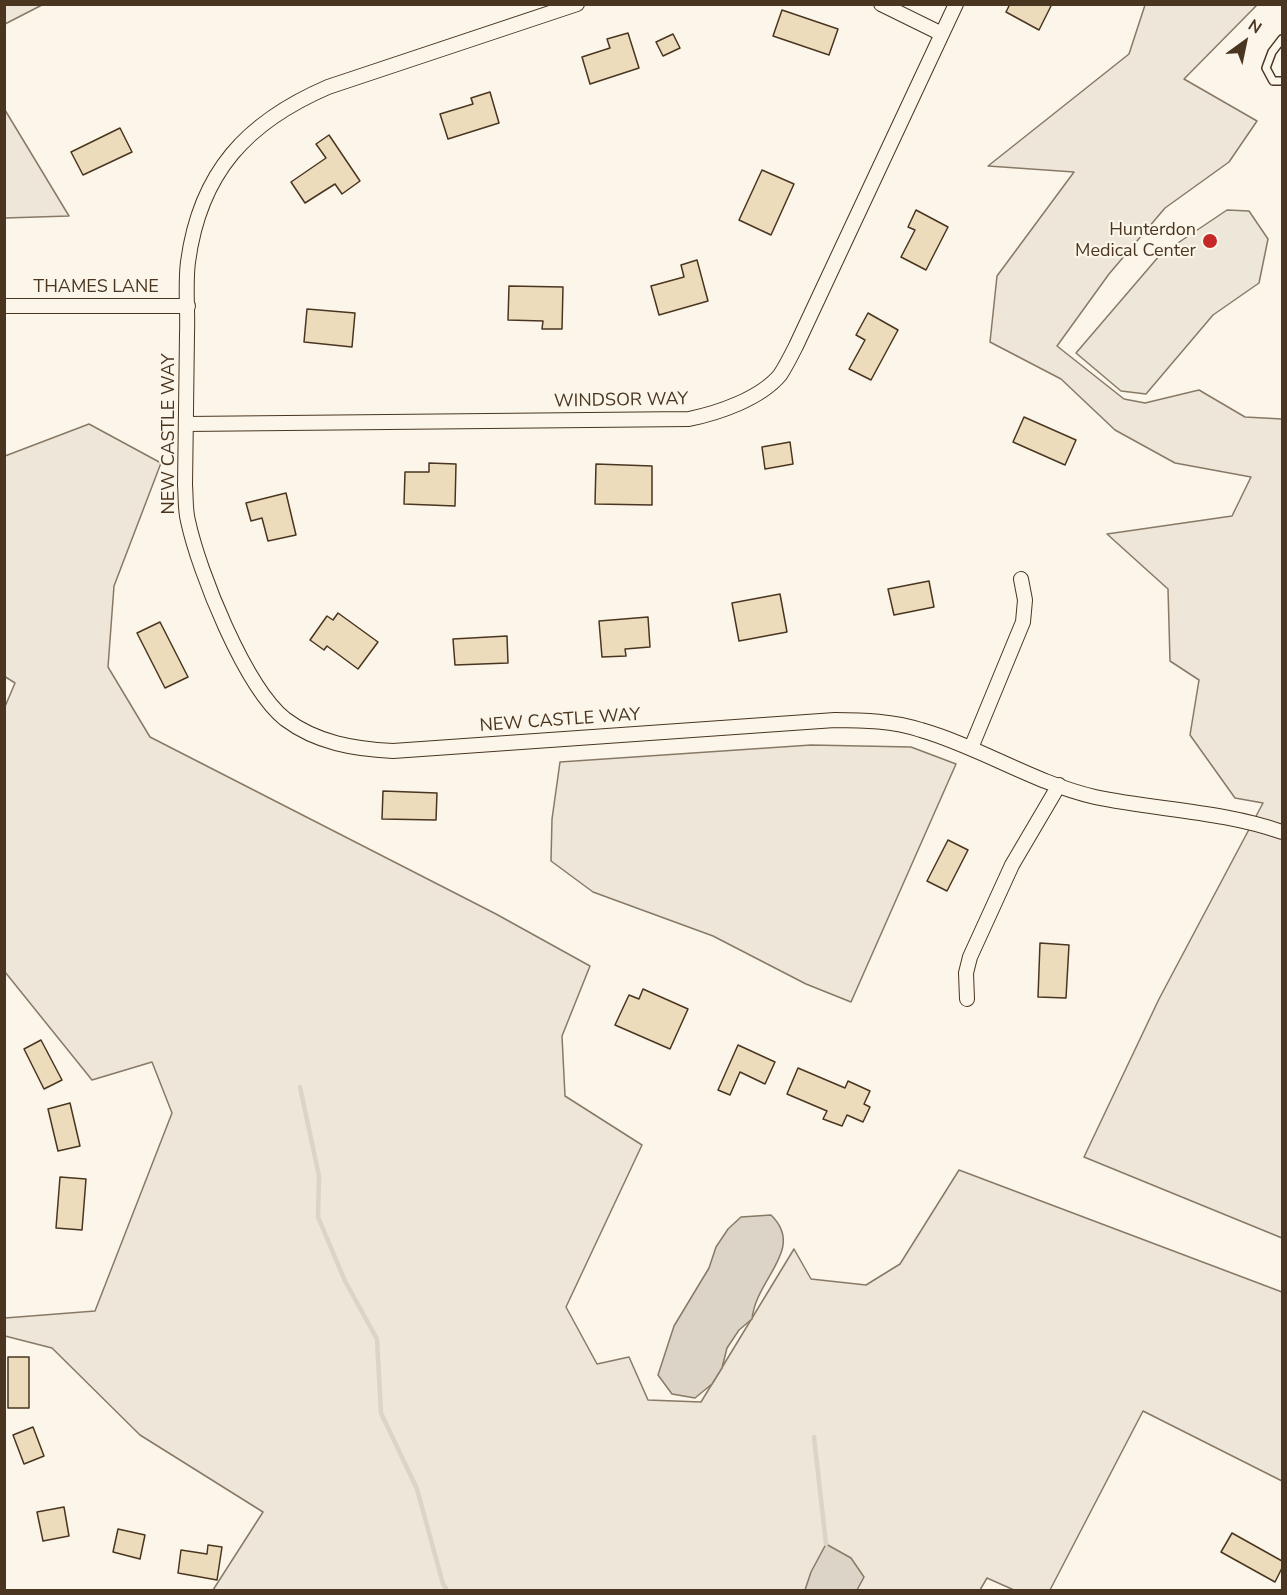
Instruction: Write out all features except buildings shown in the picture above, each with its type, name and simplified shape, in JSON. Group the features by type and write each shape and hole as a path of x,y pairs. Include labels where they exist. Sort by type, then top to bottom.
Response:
{"street":[{"name":"NEW CASTLE WAY","path":"577,4 328,87 291,103 257,127 230,154 207,191 196,220 188,263 187,518 194,546 230,634 266,700 286,719 314,736 354,748 393,751 863,720 922,730 1059,785 1094,796 1238,819 1282,831"},
{"path":"881,4 942,34"},
{"name":"WINDSOR WAY","path":"186,424 689,419 720,412 747,400 779,376 796,346 956,4"},
{"name":"THAMES LANE","path":"4,306 188,306"},
{"path":"971,748 1023,622 1025,600 1021,579"},
{"path":"967,999 966,973 970,957 1012,865 1059,785"}],"lane":[{"path":"1282,39 1272,52 1266,68 1274,81 1282,81"}],"shaded area":[{"path":"5,4 42,4 42,5 5,24"},
{"path":"1145,5 1257,5 1184,79 1257,121 1229,162 1165,208 1109,274 1057,346 1124,399 1145,403 1199,390 1245,417 1282,419 1282,1238 1084,1157 1159,999 1263,803 1235,798 1190,735 1199,680 1170,661 1168,589 1107,534 1232,516 1251,477 1175,463 1115,430 1061,379 990,342 997,276 1074,172 988,166 1129,54"},
{"path":"5,110 69,216 5,218"},
{"path":"1227,210 1249,211 1268,239 1259,283 1213,315 1146,394 1121,391 1076,353 1160,255"},
{"path":"89,424 161,463 114,586 108,667 150,737 496,914 590,966 562,1036 565,1096 642,1145 566,1307 597,1364 629,1357 648,1400 701,1402 794,1249 811,1279 866,1285 900,1264 959,1170 1282,1292 1282,1481 1143,1411 1050,1590 1014,1590 987,1578 980,1590 213,1590 263,1512 140,1435 52,1348 5,1336 5,1318 95,1311 172,1113 152,1062 92,1080 5,972 4,709 15,683 4,676 5,456"},
{"path":"811,745 911,747 956,764 851,1002 806,984 713,936 593,892 551,861 552,819 560,762"},
{"path":"771,1215 780,1228 783,1240 781,1252 755,1304 752,1319 739,1330 727,1348 722,1368 712,1384 695,1398 672,1394 658,1375 674,1326 709,1268 716,1247 728,1229 741,1217"},
{"path":"826,1544 851,1558 864,1577 857,1590 805,1590 811,1572"}],"waterway":[{"path":"300,1087 319,1176 318,1217 345,1281 377,1339 381,1413 417,1489 443,1584 447,1590"},
{"path":"814,1437 826,1544"}],"place":[{"name":"Hunterdon Medical Center","path":"1210,241"}]}
